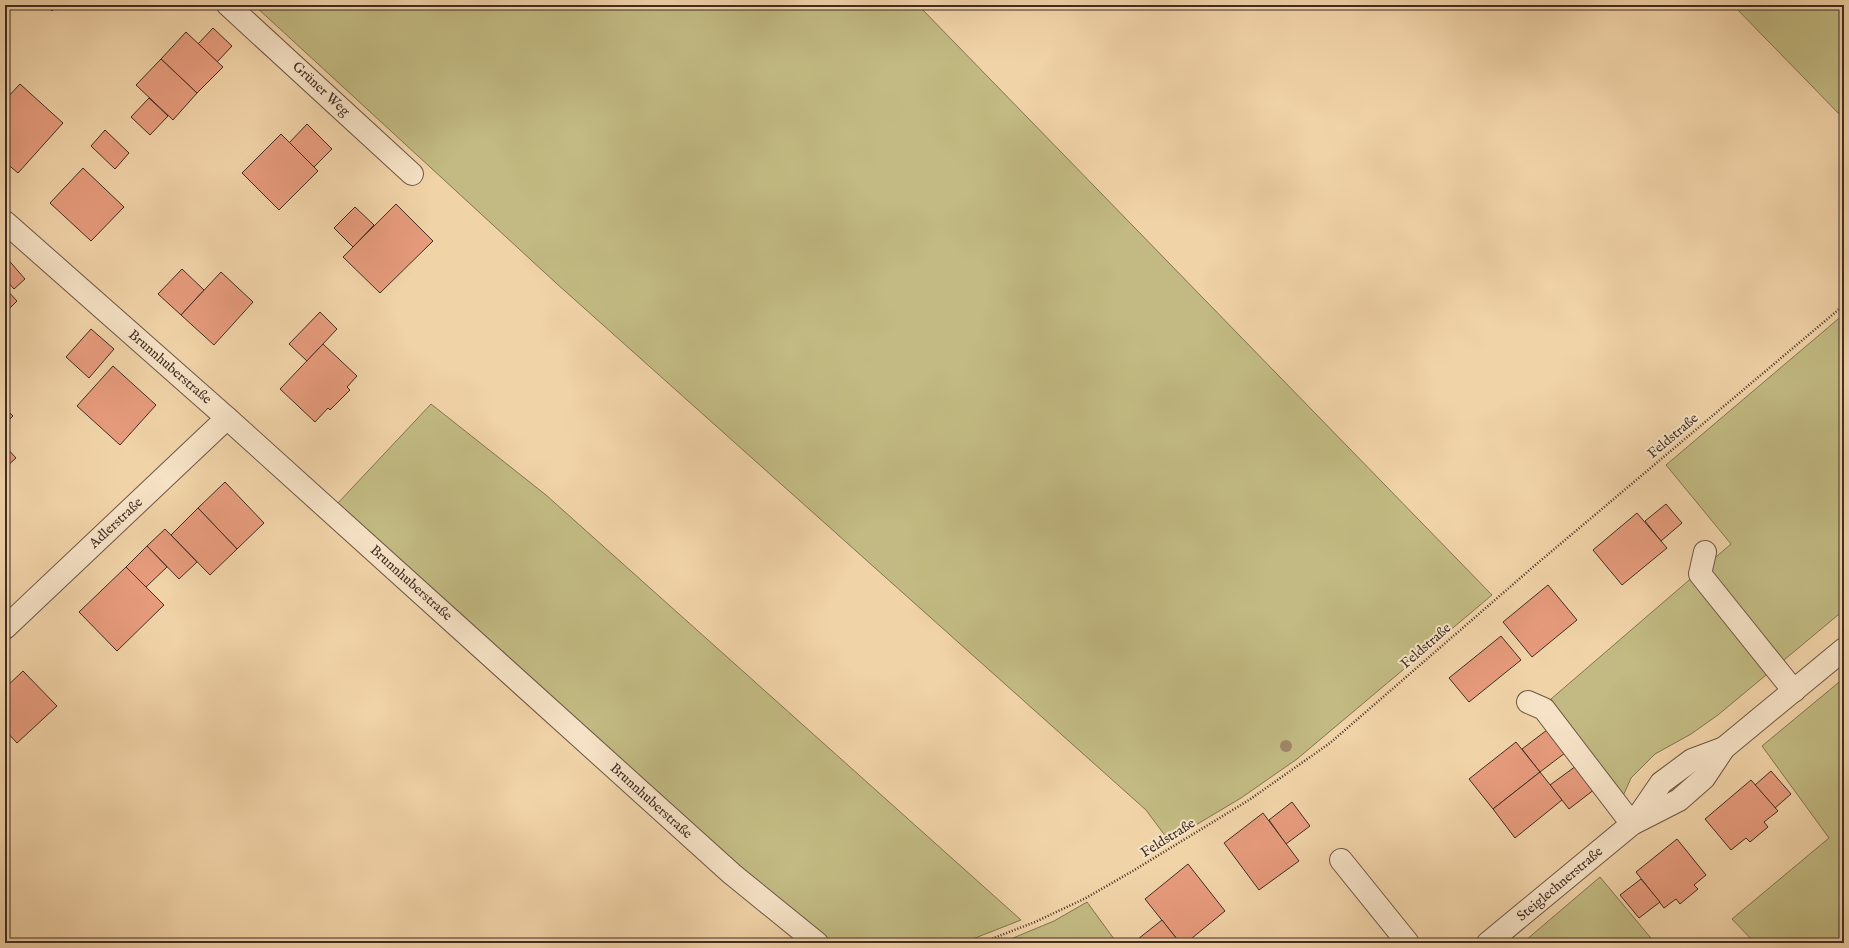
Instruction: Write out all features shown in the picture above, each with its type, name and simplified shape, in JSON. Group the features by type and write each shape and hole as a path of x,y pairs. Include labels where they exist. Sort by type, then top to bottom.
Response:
{"street":[{"name":"Grüner Weg","path":"228,5 412,174"},
{"name":"Brunnhuberstraße","path":"5,222 227,418 732,874 818,943"},
{"name":"Adlerstraße","path":"5,628 227,418"},
{"path":"1705,552 1700,574 1794,691"},
{"name":"Steiglechnerstraße","path":"1498,940 1632,824 1661,784 1692,760 1724,748 1844,649"},
{"path":"1528,702 1544,709 1632,824"},
{"path":"1341,860 1408,943"}],"path":[{"name":"Feldstraße","path":"981,943 1043,919 1086,898 1248,800 1330,743 1527,572 1844,305"}],"shaded area":[{"path":"254,5 918,5 1492,595 1297,759 1241,798 1169,841 1146,810 556,283"},
{"path":"1733,5 1844,5 1844,119"},
{"path":"1844,314 1844,610 1718,715 1691,734 1655,754 1631,778 1623,796 1551,699 1731,544 1666,465"},
{"path":"431,404 546,495 1021,920 965,942 956,943 836,943 809,927 552,699 337,504"},
{"path":"1844,678 1844,943 1755,943 1732,919 1829,838 1762,746"},
{"path":"1600,877 1655,943 1528,943 1526,940"},
{"path":"1087,902 1117,943 1001,943 1054,921"}],"building":[{"path":"46,5 57,5 52,11"},
{"path":"213,28 232,46 217,62 198,44"},
{"path":"186,32 223,67 197,93 161,59"},
{"path":"161,59 197,93 173,120 136,85"},
{"path":"20,84 63,123 18,173 5,162 5,100"},
{"path":"149,98 168,116 150,135 131,117"},
{"path":"307,124 332,149 314,167 289,143"},
{"path":"105,130 129,153 115,169 91,146"},
{"path":"281,134 318,171 279,210 242,173"},
{"path":"83,168 124,207 91,241 50,203"},
{"path":"396,204 433,241 380,293 343,257"},
{"path":"355,207 374,225 353,247 334,228"},
{"path":"5,256 25,279 14,289 5,279"},
{"path":"182,269 204,290 181,315 158,294"},
{"path":"221,272 253,302 214,345 181,315"},
{"path":"5,288 17,301 5,313"},
{"path":"320,312 337,329 307,361 289,344"},
{"path":"91,329 114,349 89,378 66,357"},
{"path":"323,344 357,376 347,387 350,390 330,410 328,408 315,422 280,389"},
{"path":"113,366 156,405 120,445 77,406"},
{"path":"5,408 13,416 5,424"},
{"path":"5,446 16,458 5,468"},
{"path":"225,482 264,523 237,549 198,508"},
{"path":"1666,504 1682,523 1661,541 1645,521"},
{"path":"198,508 237,549 210,575 171,535"},
{"path":"1637,513 1667,548 1622,585 1593,550"},
{"path":"165,529 197,562 179,579 147,546"},
{"path":"147,546 167,567 146,587 126,567"},
{"path":"126,567 164,605 117,651 79,612"},
{"path":"1548,585 1577,620 1532,657 1503,622"},
{"path":"1501,636 1521,660 1469,702 1449,678"},
{"path":"23,671 57,706 17,743 5,730 5,688"},
{"path":"1547,730 1565,753 1540,772 1522,749"},
{"path":"1516,742 1540,772 1493,809 1469,779"},
{"path":"1576,766 1595,789 1569,809 1550,785"},
{"path":"1771,771 1791,794 1775,808 1755,785"},
{"path":"1540,772 1562,800 1515,838 1493,809"},
{"path":"1751,780 1778,811 1764,822 1768,827 1750,842 1746,838 1731,850 1705,819"},
{"path":"1292,802 1310,826 1286,844 1269,820"},
{"path":"1263,813 1299,861 1259,890 1224,843"},
{"path":"1677,839 1706,875 1694,885 1698,889 1680,904 1676,899 1664,908 1636,872"},
{"path":"1188,864 1225,911 1186,943 1180,943 1145,899"},
{"path":"1641,879 1660,902 1639,918 1620,895"},
{"path":"1162,920 1180,943 1141,943 1138,939"}]}
